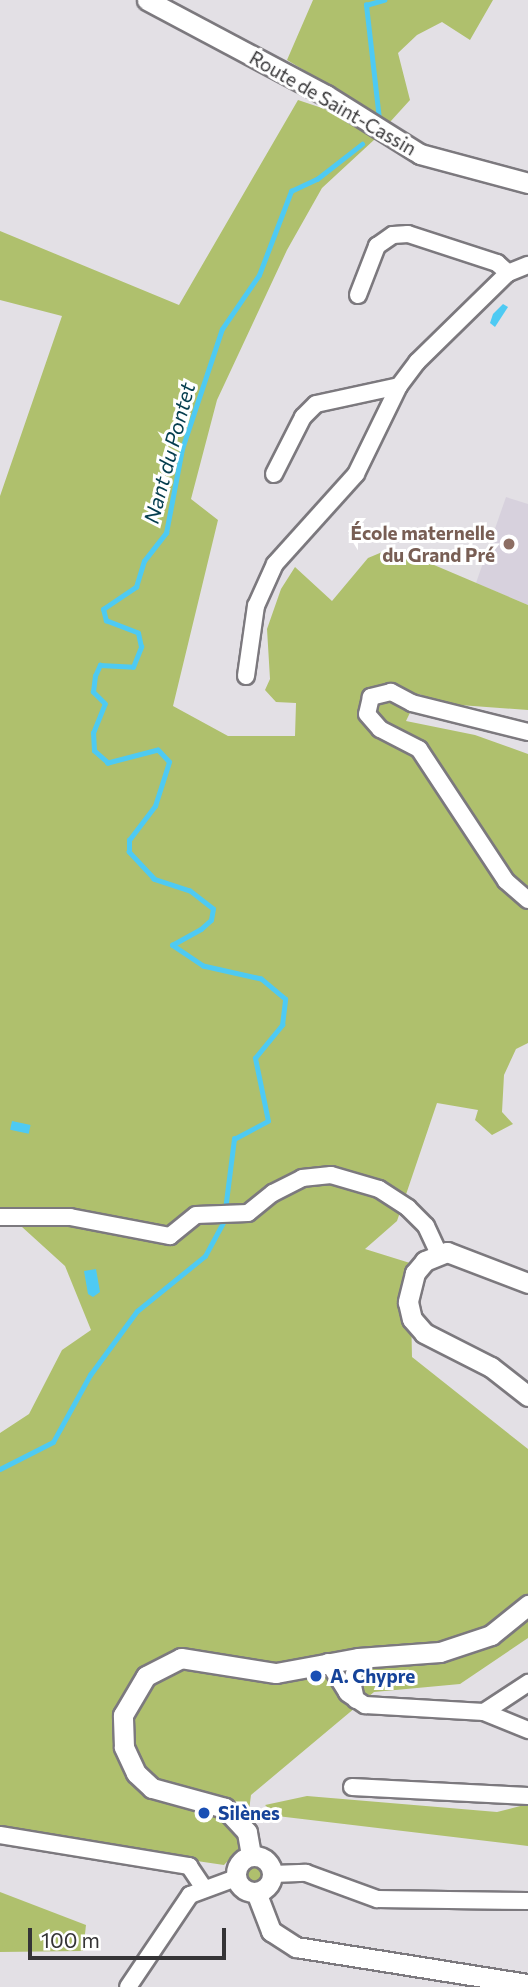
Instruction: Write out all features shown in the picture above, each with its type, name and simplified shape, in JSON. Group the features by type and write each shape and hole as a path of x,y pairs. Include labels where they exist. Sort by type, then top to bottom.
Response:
{"street":[{"name":"Route de Saint-Cassin","path":"147,0 326,95 420,155 528,183"},
{"path":"358,295 377,246 393,235 421,238 497,263 508,273"},
{"path":"246,676 256,606 270,572 356,474 399,386 438,339 508,273 528,265"},
{"path":"274,474 303,417 316,404 399,386"},
{"path":"528,732 412,703 391,692 371,697 367,714 380,730 419,749 506,881 528,900"},
{"path":"0,1217 70,1217 159,1237 180,1231 196,1215 231,1217 248,1213 273,1193 302,1178 351,1177 408,1208 426,1226 439,1254"},
{"path":"528,1283 455,1252 439,1254 425,1261 409,1286 412,1320 424,1333 491,1367 528,1396"},
{"path":"251,1855 247,1832 225,1808 152,1787 136,1773 121,1732 128,1700 145,1676 181,1658 211,1659 263,1674 328,1662 466,1646 502,1628 528,1605"},
{"path":"357,1702 352,1681 358,1658"},
{"path":"328,1662 346,1693 357,1702 484,1712 528,1730"},
{"path":"484,1712 528,1683"},
{"path":"352,1787 528,1796"},
{"path":"0,1835 189,1866 203,1886"},
{"path":"251,1855 267,1860 273,1874 266,1888 256,1892 242,1887 236,1878 237,1866 251,1855"},
{"path":"273,1874 306,1873 377,1899 528,1900"},
{"path":"128,1987 190,1895 203,1886 236,1878"},
{"path":"256,1892 271,1931 296,1947 528,1984"}],"shaded area":[{"name":"École maternelle du Grand Pré","path":"506,497 528,504 528,605 476,583"}],"green space":[{"path":"313,0 493,0 470,40 442,22 417,35 398,53 410,100 390,122 287,60"},
{"path":"298,100 331,111 375,139 322,188 287,250 217,400 191,499 218,520 173,706 228,736 295,736 296,703 276,702 265,690 270,679 267,629 281,589 295,567 332,601 368,558 387,550 427,562 528,605 528,710 446,704 419,694 406,721 475,735 528,754 528,1043 516,1049 504,1075 502,1112 513,1124 492,1135 475,1120 478,1110 437,1103 397,1221 365,1249 410,1263 412,1357 528,1449 528,1638 460,1684 374,1692 251,1795 245,1842 224,1865 0,1832 0,1433 29,1414 62,1350 91,1330 65,1266 0,1207 0,496 62,316 0,300 0,231 179,305"},
{"path":"307,1796 497,1812 528,1804 528,1846 277,1816 265,1805"},
{"path":"256,1864 262,1867 265,1873 262,1879 256,1882 250,1879 247,1873 250,1867"},
{"path":"0,1892 86,1925 83,1951 0,1952"}],"water":[{"path":"503,304 508,307 495,327 490,323 493,314"},
{"path":"12,1121 31,1125 29,1134 10,1130"},
{"path":"96,1269 100,1292 93,1297 88,1294 84,1271"}],"waterway":[{"path":"379,119 366,5 384,0"},
{"name":"Nant du Pontet","path":"225,1210 234,1139 268,1121 255,1058 282,1025 285,999 261,979 203,966 172,945 201,929 211,920 213,909 190,891 154,879 129,852 129,840 155,806 169,762 158,750 108,763 94,751 93,733 105,704 93,692 95,676 100,665 133,667 141,647 138,633 106,621 103,609 136,587 144,561 166,533 182,449 222,329 259,275 291,191 317,179 362,144"},
{"name":"Nant du Pontet","path":"0,1469 53,1442 90,1375 137,1311 205,1256 225,1219"}],"place":[{"name":"École maternelle du Grand Pré","path":"509,544"},
{"name":"A. Chypre","path":"316,1676"},
{"name":"Silènes","path":"204,1813"}]}
